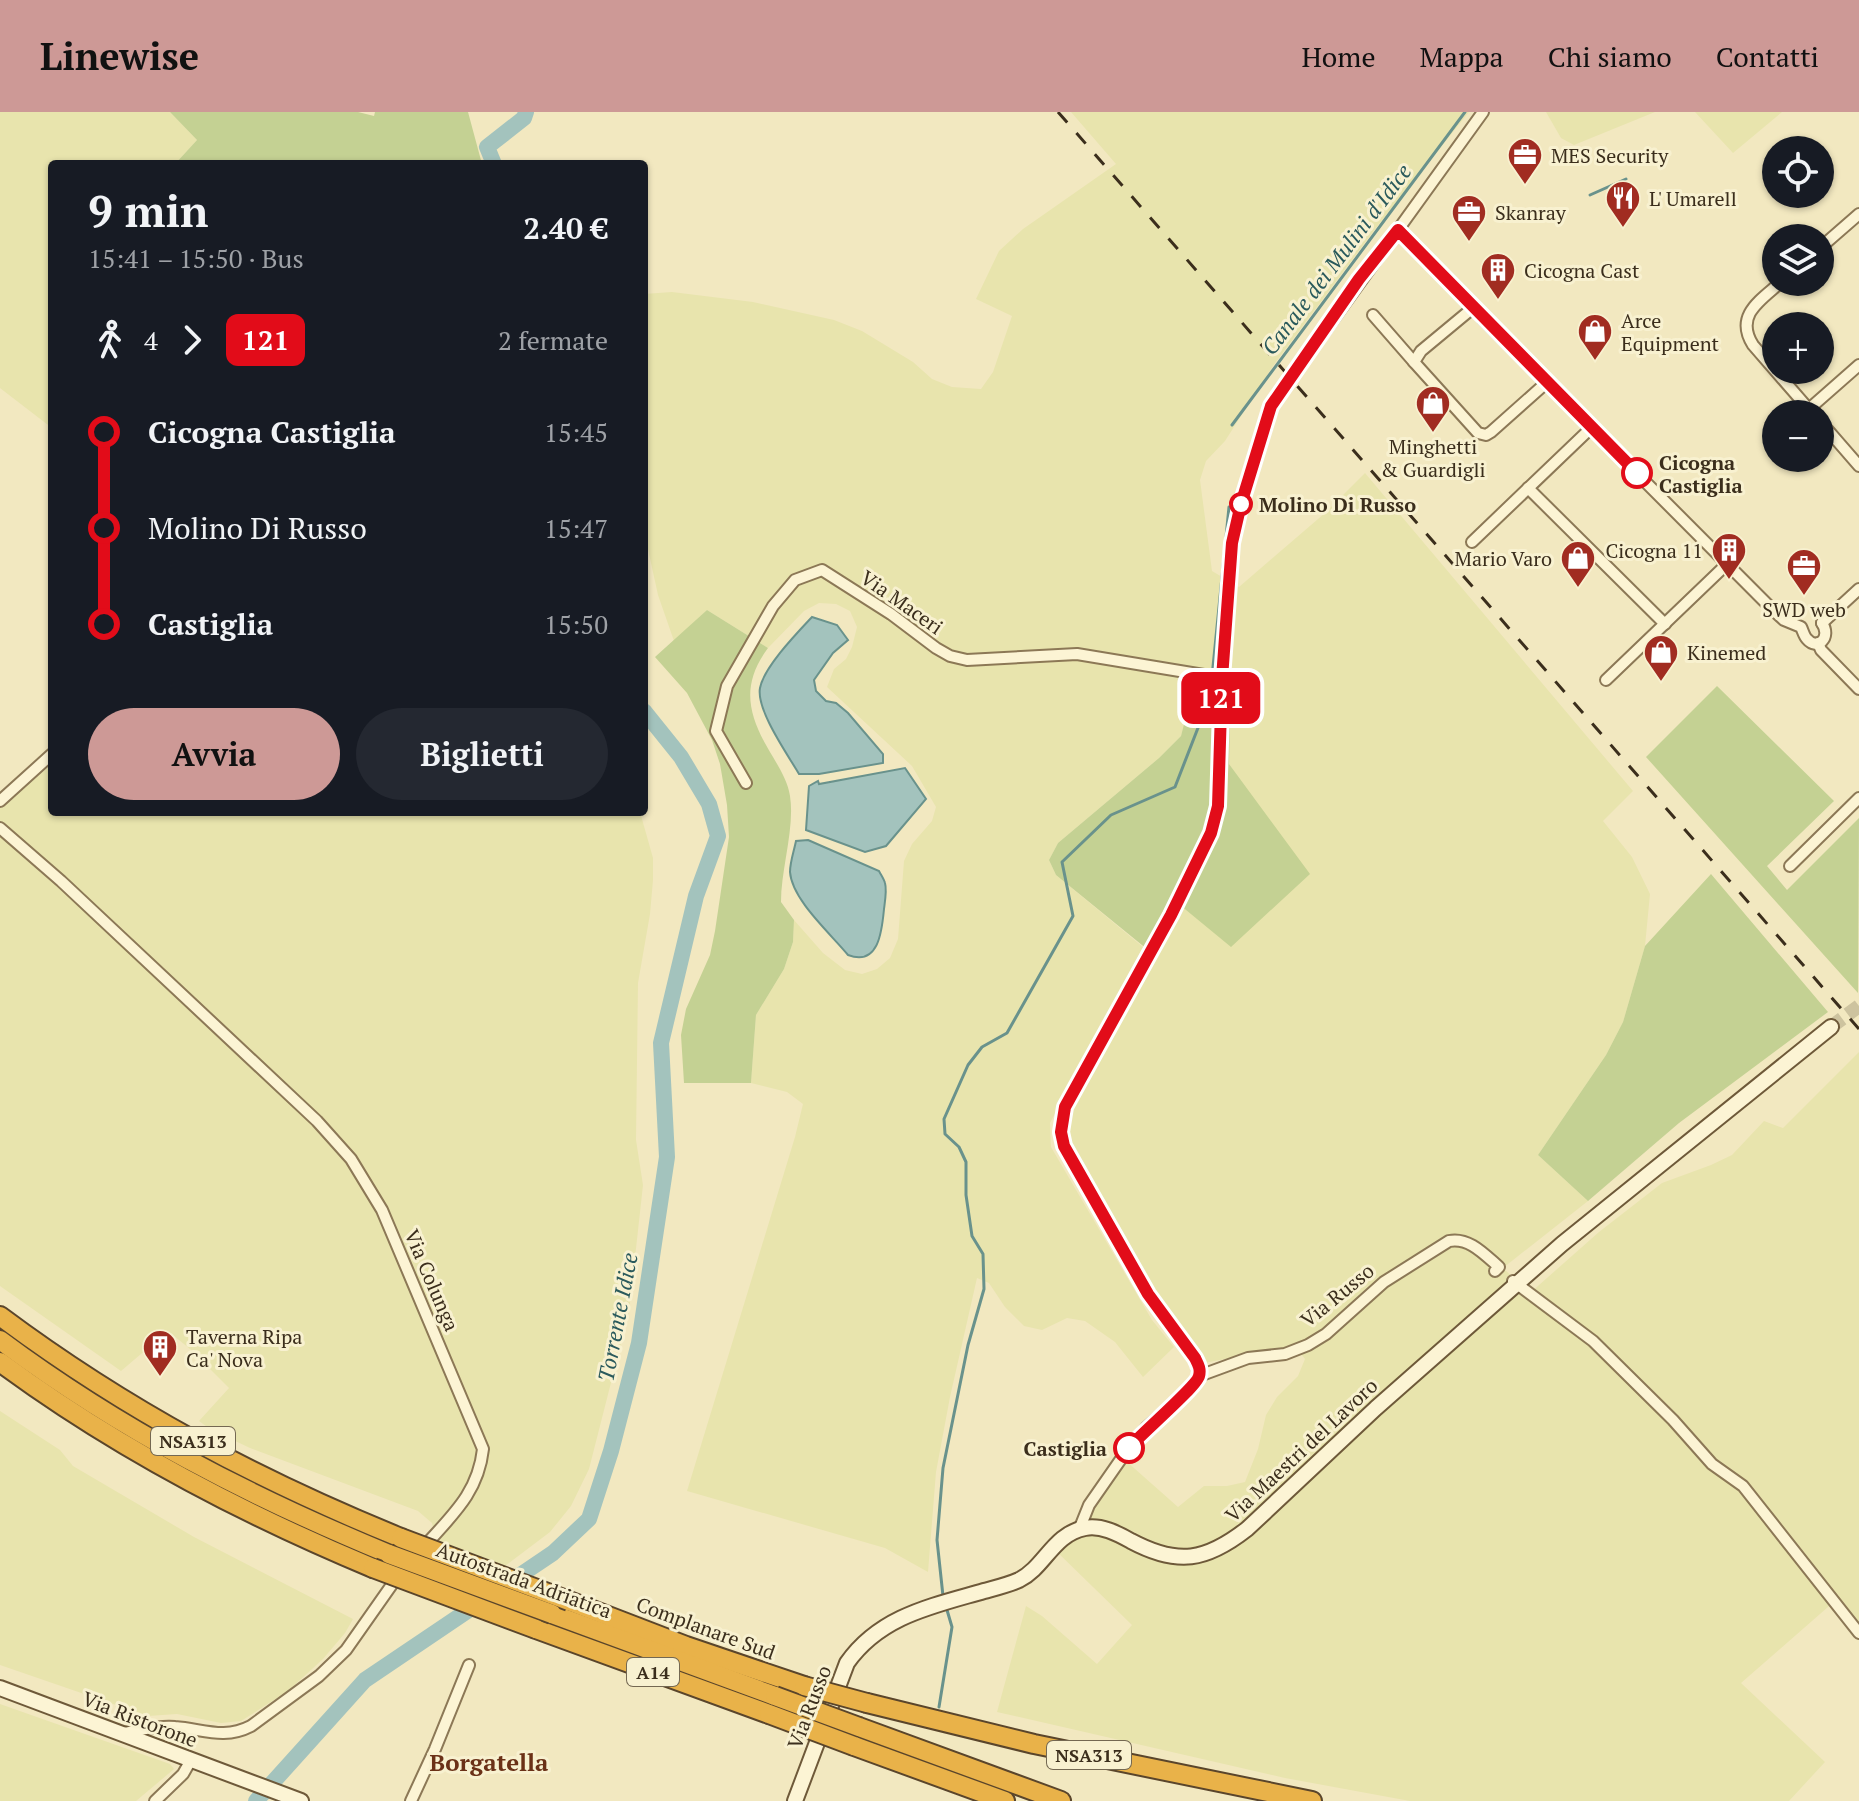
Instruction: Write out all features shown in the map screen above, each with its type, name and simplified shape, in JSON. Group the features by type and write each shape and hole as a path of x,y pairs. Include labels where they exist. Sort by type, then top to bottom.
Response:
{"highway":[{"name":"Complanare Sud","path":"0,1316 79,1372 187,1438 289,1491 401,1538 686,1646 804,1686 867,1703 1034,1744 1312,1801"},
{"name":"Autostrada Adriatica","path":"0,1340 64,1385 173,1452 277,1506 389,1554 552,1614 772,1705 854,1746 1005,1801"},
{"name":"Autostrada Adriatica","path":"0,1362 102,1431 200,1488 267,1522 373,1568 536,1629 772,1705 859,1727 1061,1801"}],"street":[{"path":"1299,367 1483,112"},
{"path":"1834,236 1859,214"},
{"path":"1398,230 1546,383 1784,620 1804,630 1807,640 1818,643 1826,633 1822,623"},
{"path":"1767,296 1751,311 1745,325 1746,333 1801,400"},
{"path":"1414,362 1421,351 1474,307"},
{"path":"1373,315 1478,433 1486,435 1546,383"},
{"path":"1822,400 1859,365"},
{"path":"1199,1376 1195,1358 1148,1294 1064,1146 1061,1132 1065,1107 1171,915 1211,833 1218,806 1215,677 1232,543 1263,428 1271,406 1283,388"},
{"path":"1472,542 1591,428"},
{"path":"1834,437 1859,466"},
{"path":"1528,488 1665,624"},
{"path":"1606,680 1727,564"},
{"name":"Via Maceri","path":"746,783 716,731 727,686 773,606 795,580 822,570 950,656 967,660 1077,654 1215,677"},
{"path":"1804,630 1811,622 1822,623 1859,589"},
{"path":"1818,643 1821,650 1859,689"},
{"path":"0,801 48,758"},
{"path":"1790,866 1859,798"},
{"name":"Via Colunga","path":"0,828 61,881 317,1121 351,1159 382,1210 483,1449 478,1477 463,1503 390,1585 346,1650 319,1676 242,1731 215,1734 172,1726 119,1733"},
{"name":"Via Maestri del Lavoro","path":"1095,1528 1112,1532 1167,1556 1196,1556 1225,1546 1515,1282 1831,1027"},
{"name":"Via Russo","path":"1079,1530 1093,1499 1138,1438 1192,1388 1199,1376 1248,1358 1285,1354 1308,1345 1326,1334 1384,1282 1449,1241 1460,1239 1468,1243 1499,1267 1495,1271"},
{"path":"1515,1282 1593,1341 1673,1420 1712,1464 1743,1486 1859,1633"},
{"path":"1093,1499 1095,1528"},
{"name":"Via Russo","path":"796,1800 842,1674 856,1650 867,1639 909,1614 1015,1582 1031,1571 1057,1542 1079,1530 1095,1528"},
{"path":"411,1801 469,1665"},
{"name":"Via Ristorone","path":"0,1688 301,1801"},
{"path":"154,1728 148,1734 152,1745 172,1726"},
{"path":"155,1801 183,1774 191,1760"}],"shaded area":[{"path":"0,112 170,112 197,140 179,160 48,160 48,425 0,388"},
{"path":"1071,112 1469,112 1379,224 1273,366 1225,441 1206,461 1200,480 1212,571 1239,587 1325,513 1365,473 1633,791 1603,821 1632,857 1650,894 1645,946 1623,1022 1606,1055 1538,1155 1588,1201 1503,1268 1530,1293 1599,1232 1662,1183 1732,1155 1764,1121 1783,1128 1859,1052 1859,1622 1836,1600 1741,1683 1825,1762 1789,1801 1410,1801 1285,1778 997,1712 1026,1606 1097,1664 1132,1625 1054,1549 1126,1461 1178,1507 1204,1486 1245,1482 1258,1449 1266,1415 1277,1397 1298,1376 1305,1359 1295,1346 1204,1363 1156,1299 1069,1146 1064,1129 1067,1115 1180,905 1237,776 1229,764 1231,689 1189,704 1181,736 1058,843 1049,860 1056,875 1143,947 1050,1123 1051,1147 1152,1320 1174,1347 1143,1377 1115,1342 1085,1321 1067,1318 1042,1330 1024,1326 1005,1307 989,1283 977,1278 936,1472 928,1572 885,1548 687,1491 803,1104 787,1092 751,1083 756,1015 784,969 793,942 794,920 823,953 845,970 862,974 877,969 890,958 898,939 904,861 912,844 932,821 936,807 912,766 827,687 834,669 846,659 852,647 857,627 850,611 836,604 819,603 804,611 768,648 707,610 674,641 658,595 648,549 648,294 672,292 753,302 834,320 862,331 913,362 932,379 952,387 981,389 993,372 1012,316 976,299 999,251 1023,229 1116,164"},
{"path":"1546,112 1655,112 1574,145 1561,138"},
{"path":"1695,112 1782,112 1733,153"},
{"path":"48,767 48,816 641,816 653,858 653,880 638,983 636,1140 643,1185 629,1312 589,1469 571,1506 550,1532 505,1566 436,1541 432,1523 418,1511 250,1448 210,1429 199,1421 229,1388 168,1331 121,1371 0,1286 0,808"},
{"path":"0,1411 60,1450 73,1466 194,1537 353,1619 345,1633 323,1659 288,1691 241,1721 221,1723 177,1714 148,1716 0,1665"},
{"path":"0,1704 170,1764 174,1769 136,1801 0,1801"}],"green space":[{"path":"170,112 358,112 374,116 375,112 468,112 481,160 179,160 197,140"},
{"path":"707,610 768,648 753,676 753,716 790,796 791,821 781,902 794,920 793,942 784,969 756,1015 751,1083 684,1083 681,1035 686,1009 710,955 715,931 729,837 727,805 712,740 687,693 655,657"},
{"path":"1200,675 1218,677 1231,689 1229,764 1310,874 1231,947 1180,905 1153,954 1056,875 1049,860 1058,843 1181,736"},
{"path":"1717,686 1834,801 1767,866 1787,890 1859,818 1858,993 1646,757"},
{"path":"1711,874 1828,1012 1679,1123 1588,1201 1538,1155 1606,1055 1623,1022 1645,946"}],"water":[{"path":"812,617 837,625 848,640 833,653 814,680 816,691 826,701 836,703 848,713 883,754 883,763 819,774 799,774 768,720 760,697 763,680 782,651"},
{"path":"905,768 926,799 886,846 865,852 806,830 809,786 818,781 819,784"},
{"path":"808,840 879,871 883,878 886,892 880,936 866,956 848,955 813,916 792,883 791,860 796,841"}],"waterway":[{"name":"Torrente Idice","path":"492,160 487,147 524,118 526,112"},
{"name":"Canale dei Mulini d'Idice","path":"1232,425 1465,112"},
{"path":"1590,195 1626,179"},
{"name":"Canale dei Mulini d'Idice","path":"943,1596 937,1540 943,1468 968,1345 984,1289 983,1254 972,1236 966,1195 966,1162 959,1147 945,1134 944,1119 968,1065 982,1047 1007,1033 1073,916 1062,862 1111,815 1175,787 1210,697 1229,507"},
{"name":"Torrente Idice","path":"256,1801 365,1680 553,1553 589,1519 611,1451 639,1343 667,1157 661,1043 696,896 718,836 709,804 681,757 648,716"},
{"name":"Canale dei Mulini d'Idice","path":"939,1707 952,1627 947,1610"}],"tunnel":[{"path":"1283,388 1299,367"},
{"path":"1831,1027 1859,1006"}],"railway":[{"path":"1058,112 1859,1029"}],"bus line":[{"name":"121","path":"1129,1448 1147,1427 1192,1388 1200,1370 1195,1358 1148,1294 1064,1146 1061,1122 1065,1107 1171,915 1211,833 1218,806 1222,678 1232,543 1271,406 1359,279 1398,230 1637,473"}],"place":[{"name":"MES Security","path":"1525,186"},
{"name":"L' Umarell","path":"1623,229"},
{"name":"Skanray","path":"1469,243"},
{"name":"Cicogna Cast","path":"1498,301"},
{"name":"Arce Equipment","path":"1595,362"},
{"name":"Minghetti & Guardigli","path":"1433,434"},
{"name":"Cicogna Castiglia","path":"1637,473"},
{"name":"Molino Di Russo","path":"1241,504"},
{"name":"Cicogna 11","path":"1729,581"},
{"name":"Mario Varo","path":"1578,589"},
{"name":"SWD web","path":"1804,597"},
{"name":"Kinemed","path":"1661,683"},
{"name":"Taverna Ripa Ca' Nova","path":"160,1378"},
{"name":"Castiglia","path":"1129,1448"}],"district":[{"name":"Borgatella","path":"489,1762"}]}
